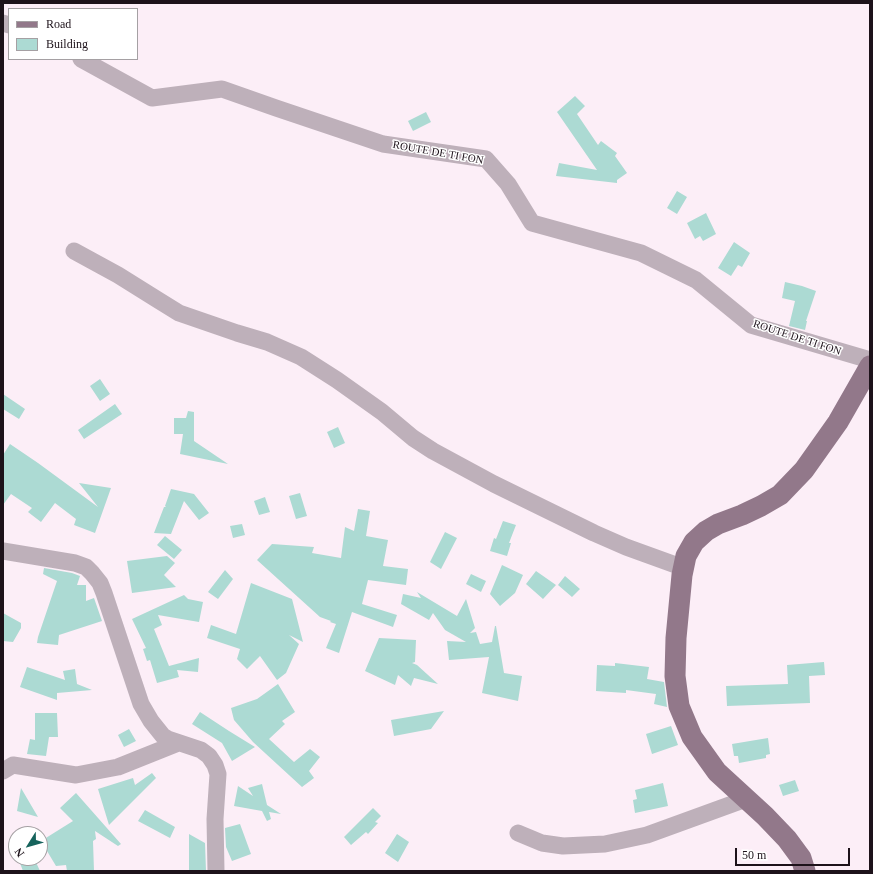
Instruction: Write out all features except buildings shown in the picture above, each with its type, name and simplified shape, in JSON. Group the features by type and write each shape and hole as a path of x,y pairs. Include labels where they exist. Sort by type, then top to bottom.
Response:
{"main road":[{"path":"805,871 802,858 787,839 765,816 717,772 692,737 678,706 675,676 676,638 684,568 686,556 694,542 706,531 718,524 742,515 780,495 804,470 838,422 870,366"}],"street":[{"name":"ROUTE DE TI FON","path":"83,60 152,98 222,89 384,144 486,159 508,184 532,223 641,253 696,280 751,325 870,360"},
{"path":"74,252 118,275 180,313 230,331 267,342 301,357 382,412 413,438 433,451 494,484 594,533 626,547 684,568"},
{"path":"3,551 75,563 86,567 100,583 142,704 151,721 163,736 178,743 200,750 208,756 215,765 218,774 215,819 216,871"},
{"path":"3,770 13,765 76,775 118,767 178,743"},
{"path":"518,833 542,843 563,846 605,844 647,835 746,799"}]}
